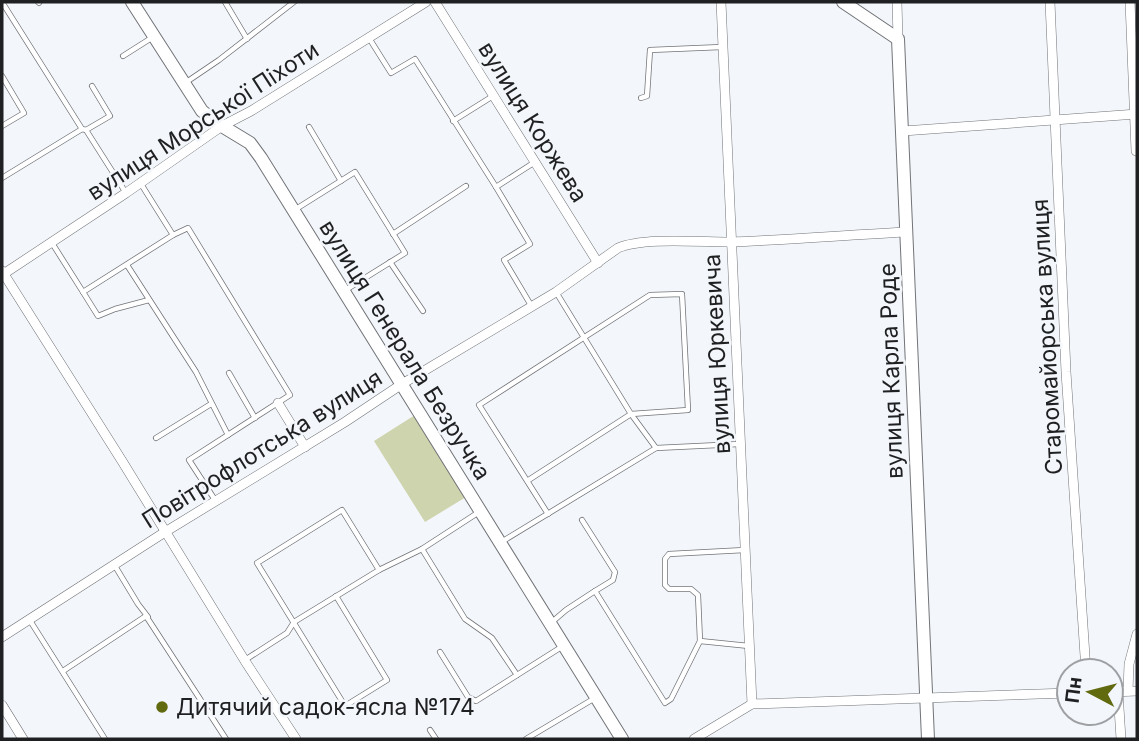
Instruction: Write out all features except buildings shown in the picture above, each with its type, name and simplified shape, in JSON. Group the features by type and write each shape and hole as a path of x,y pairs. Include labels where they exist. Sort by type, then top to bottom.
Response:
{"street":[{"name":"вулиця Генерала Безручка","path":"132,2 202,111 250,143 261,158 622,739"},
{"name":"вулиця Морської Піхоти","path":"2,274 222,126 251,111 426,2"},
{"name":"вулиця Коржева","path":"435,2 598,263"},
{"name":"вулиця Юркевича","path":"721,2 752,704"},
{"path":"843,2 898,39"},
{"name":"вулиця Карла Роде","path":"897,2 928,739"},
{"name":"Старомайорська вулиця","path":"1050,2 1066,372 1085,657"},
{"path":"1130,2 1136,151"},
{"path":"903,131 1136,114"},
{"name":"Повітрофлотська вулиця","path":"2,637 402,384 533,307 626,244 731,242 906,232"},
{"path":"2,274 296,739"},
{"path":"278,403 305,447"},
{"path":"1125,686 1137,634"},
{"path":"694,739 752,704 1055,694"},
{"path":"2,705 23,739"}],"lane":[{"path":"2,2 126,193"},
{"path":"225,2 247,39"},
{"path":"184,83 219,60 294,2"},
{"path":"123,56 154,37"},
{"path":"369,37 391,73 415,59 496,187 530,244 504,260 533,307"},
{"path":"641,98 647,96 650,50 723,47"},
{"path":"2,76 24,113 2,126"},
{"path":"2,178 110,116 92,86"},
{"path":"453,121 494,96"},
{"path":"309,127 341,181"},
{"path":"496,187 535,162"},
{"path":"293,210 355,172 405,253 344,291"},
{"path":"141,183 173,235"},
{"path":"393,234 466,187"},
{"path":"83,292 173,235 188,228 194,237 290,395 189,460 215,501"},
{"path":"52,242 99,316 149,300"},
{"path":"390,262 423,311"},
{"path":"127,265 196,372 228,435"},
{"path":"556,292 631,414 656,448"},
{"path":"527,481 631,414 688,410 682,293 650,295 479,405 527,481 548,514"},
{"path":"229,373 255,418"},
{"path":"156,438 211,404"},
{"path":"500,543 656,448 741,444"},
{"path":"336,596 387,680 345,706 257,562 342,510 379,570"},
{"path":"245,661 287,633 294,622 379,570 422,549 480,511"},
{"path":"550,623 613,580 615,572 582,520"},
{"path":"422,549 465,619 492,638 517,675"},
{"path":"595,591 665,703 671,699 700,641 698,595 691,589 669,589 665,585 665,559 669,554 746,550"},
{"path":"114,566 146,616 152,620 227,739"},
{"path":"63,671 146,616"},
{"path":"29,618 104,739"},
{"path":"700,641 750,646"},
{"path":"440,652 468,696 476,701 564,645"},
{"path":"526,739 596,697"},
{"path":"430,730 436,739"}],"green space":[{"path":"415,415 466,497 425,522 374,441"}],"place":[{"name":"Дитячий садок-ясла №174","path":"162,707"}]}
